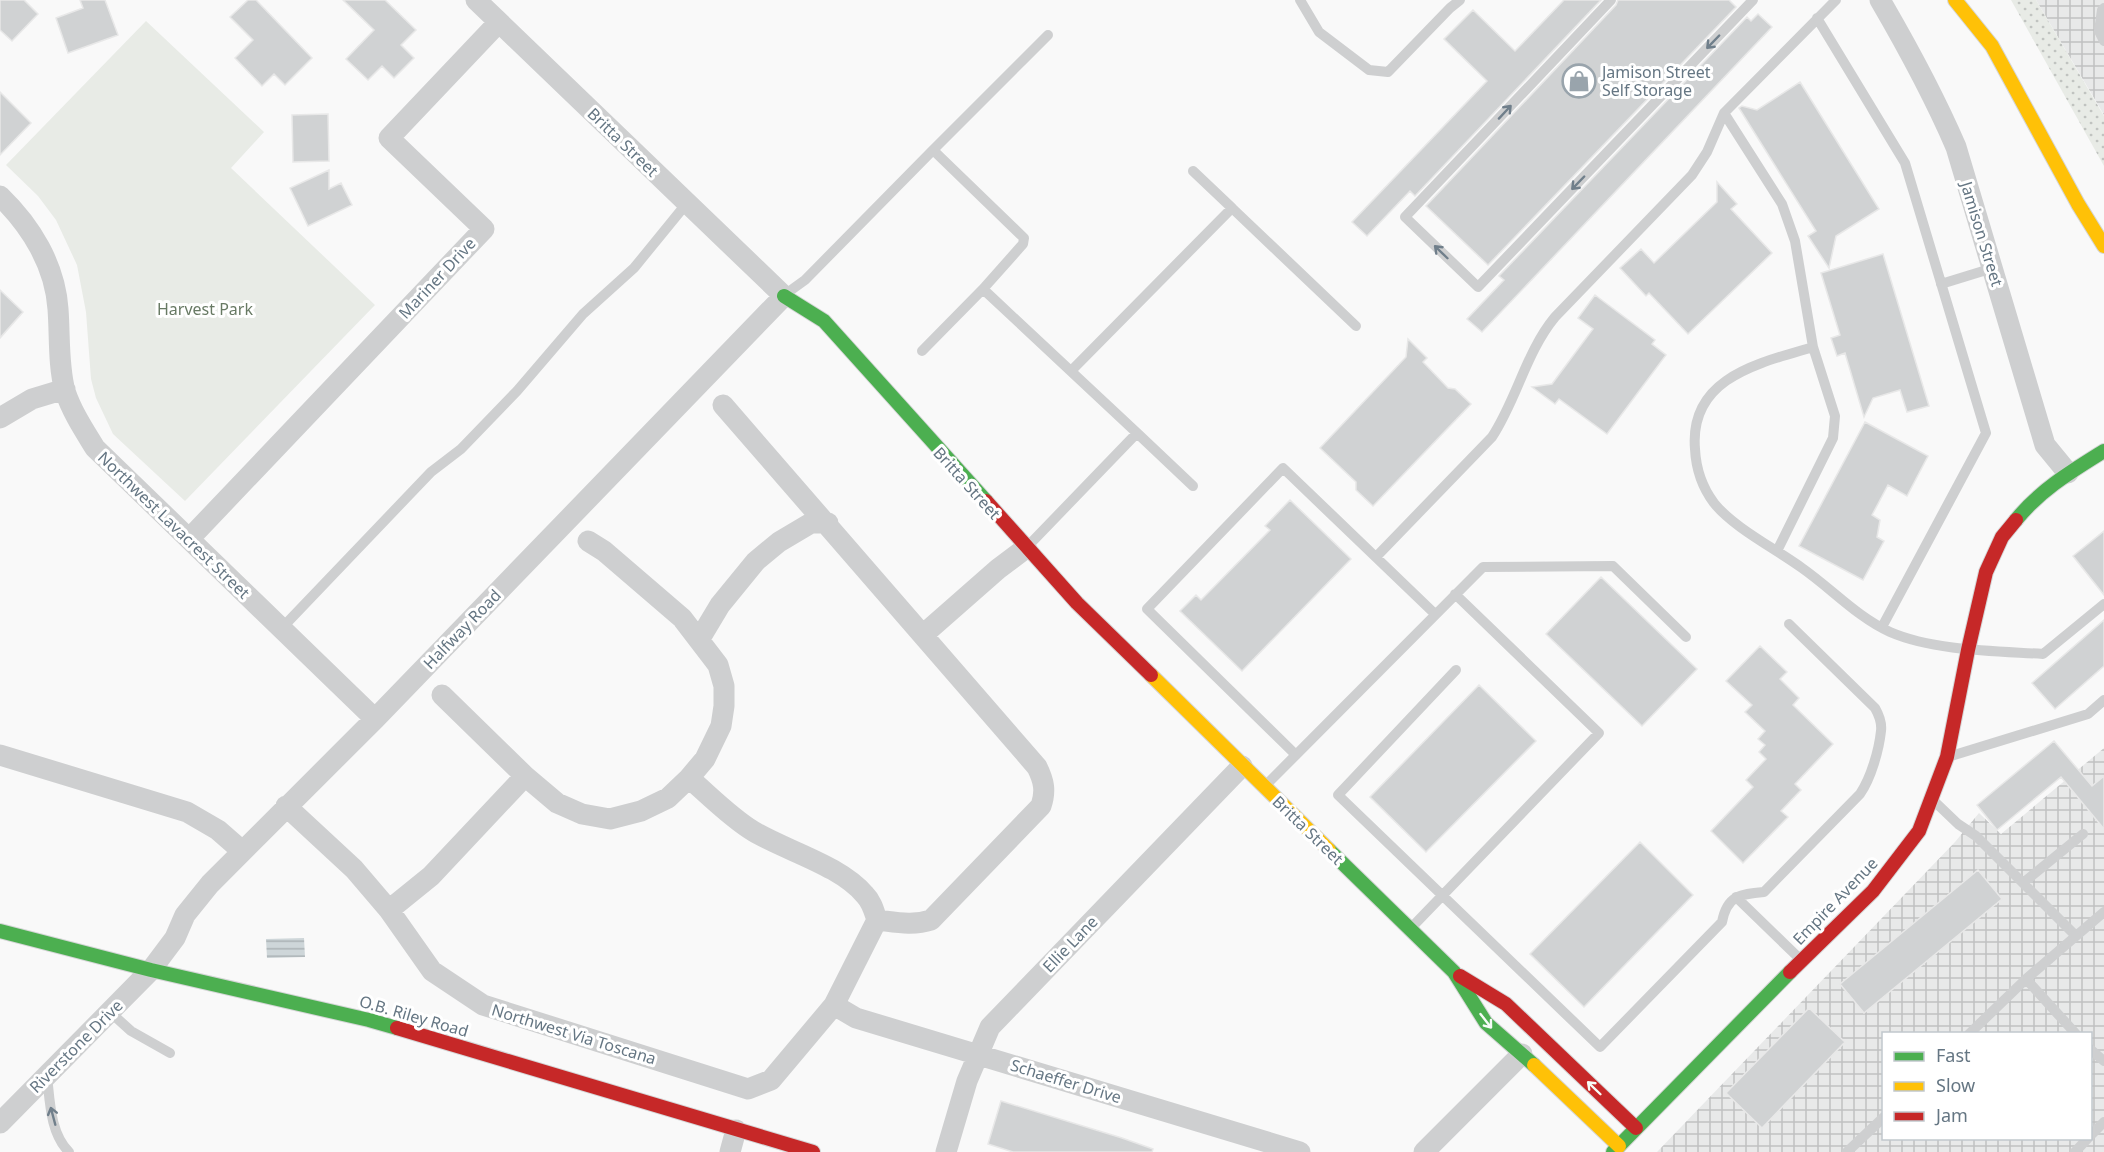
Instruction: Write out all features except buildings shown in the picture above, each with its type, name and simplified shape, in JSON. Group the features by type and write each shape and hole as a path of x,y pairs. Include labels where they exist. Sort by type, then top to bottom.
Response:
{"main road":[{"path":"1955,0 1992,46 2078,204 2104,246"},
{"path":"1983,11 1992,46"},
{"name":"Britta Street","path":"784,296 824,321 1026,548 1128,655 1454,972 1506,1004 1636,1128"},
{"name":"Empire Avenue","path":"1616,1149 1873,891 1919,831 1947,757 1986,572 2002,537 2030,502 2068,473 2104,452"},
{"name":"O.B. Riley Road","path":"0,931 151,970 369,1020 813,1152"},
{"name":"Britta Street","path":"1454,972 1486,1023 1545,1074 1616,1149"}],"street":[{"name":"Britta Street","path":"476,0 784,296"},
{"name":"Jamison Street","path":"1880,0 1938,105 1956,147 2045,445 2068,473"},
{"name":"Mariner Drive","path":"190,538 484,229 389,138 499,22"},
{"name":"Northwest Lavacrest Street","path":"0,196 24,223 40,247 52,275 58,305 65,389 73,412 95,448 375,719"},
{"name":"Halfway Road","path":"151,970 175,938 185,915 210,884 375,719 784,296"},
{"path":"0,418 32,399 65,389"},
{"path":"689,778 753,831 823,864 865,894 873,906 877,920 906,924 931,920 1041,806 1045,794 1043,779 1037,766 723,405"},
{"path":"699,640 720,605 756,561 779,542 812,523 828,523"},
{"path":"442,695 525,776 557,802 582,814 610,819 641,811 668,798 689,778 705,759 721,726 724,686 718,665 682,618 604,551 588,541"},
{"path":"924,634 998,569 1026,548"},
{"path":"0,755 187,812 218,830 242,851"},
{"name":"Ellie Lane","path":"946,1152 968,1081 990,1027 1242,766"},
{"path":"389,910 431,876 525,776"},
{"name":"Northwest Via Toscana","path":"286,806 354,869 389,910 432,971 483,1005 748,1089 771,1080 834,1005 877,920"},
{"name":"Riverstone Drive","path":"0,1123 151,970"},
{"name":"Schaeffer Drive","path":"834,1005 856,1018 1300,1152"},
{"path":"1424,1152 1522,1054"},
{"path":"730,1152 736,1130"}],"lane":[{"path":"1300,0 1319,32 1369,70 1388,72 1447,4 1460,0"},
{"path":"1611,0 1405,218 1478,287 1753,0"},
{"path":"1376,557 1492,436 1505,416 1541,334 1554,317 1692,175 1707,152 1724,113 1836,0"},
{"path":"2104,8 2099,31 2104,41"},
{"path":"1817,18 1905,163 1986,433 1882,627"},
{"path":"784,296 805,279 1048,35"},
{"path":"1724,113 1782,204 1795,241 1813,347 1835,416 1833,438 1777,551"},
{"path":"922,351 983,289 1023,244 1024,238 933,150"},
{"path":"1193,171 1356,326"},
{"path":"281,629 431,472 461,448 517,391 583,314 634,268 687,203"},
{"path":"1071,371 1232,208"},
{"path":"1941,284 1993,268"},
{"path":"983,289 1193,486"},
{"path":"1813,347 1753,365 1724,381 1710,394 1699,414 1694,437 1696,463 1702,484 1715,505 1748,533 1805,569 1864,618 1911,639 1968,650 2043,654 2104,604"},
{"path":"1026,548 1137,433"},
{"path":"1296,755 1147,609 1283,468 1435,614"},
{"path":"1264,787 1483,567 1613,566 1686,637"},
{"path":"1410,929 1599,733 1455,594"},
{"path":"1456,670 1338,795 1600,1047 1722,922 1725,908 1736,897 1745,893 1764,892 1860,794 1869,781 1882,730 1875,708 1789,624"},
{"path":"1947,757 2088,714 2104,700"},
{"path":"1932,800 1958,824 1976,836 2075,935"},
{"path":"2023,883 2083,834"},
{"path":"1736,897 1802,960"},
{"path":"1971,1032 2026,979 2104,912"},
{"path":"2026,979 2074,1032"},
{"path":"110,1012 131,1031 170,1053"},
{"path":"2092,1050 2104,1061"},
{"path":"47,1075 51,1114 62,1145 69,1152"},
{"path":"1847,1152 1882,1119"},
{"path":"2092,1134 2104,1122"},
{"path":"2075,1152 2086,1140"}],"shaded area":[{"path":"2036,0 2104,0 2104,115"},
{"path":"2104,748 2104,1152 1657,1152 1955,842 1979,813 2001,834"},
{"path":"304,938 305,957 267,958 266,939"}],"green space":[{"path":"2011,0 2036,0 2104,116 2104,166"},
{"name":"Harvest Park","path":"146,21 264,132 231,168 375,305 185,501 113,434 96,398 91,379 86,312 77,265 56,220 38,196 6,165"}],"traffic: fast":[{"path":"784,296 824,321 986,501"},
{"path":"2016,520 2046,490 2104,451"},
{"path":"1329,850 1454,972 1486,1023 1534,1065"},
{"path":"0,931 151,970 397,1028"},
{"path":"1613,1152 1790,972"}],"traffic: slow":[{"path":"1955,0 1992,46 2078,204 2104,246"},
{"path":"1151,675 1329,850"},
{"path":"1534,1065 1619,1146"}],"traffic: jam":[{"path":"986,501 1077,603 1151,675"},
{"path":"1790,972 1873,891 1919,831 1947,757 1986,572 2002,537 2016,520"},
{"path":"1460,976 1506,1004 1636,1128"},
{"path":"397,1028 813,1152"}],"place":[{"name":"Jamison Street Self Storage","path":"1579,81"}]}
